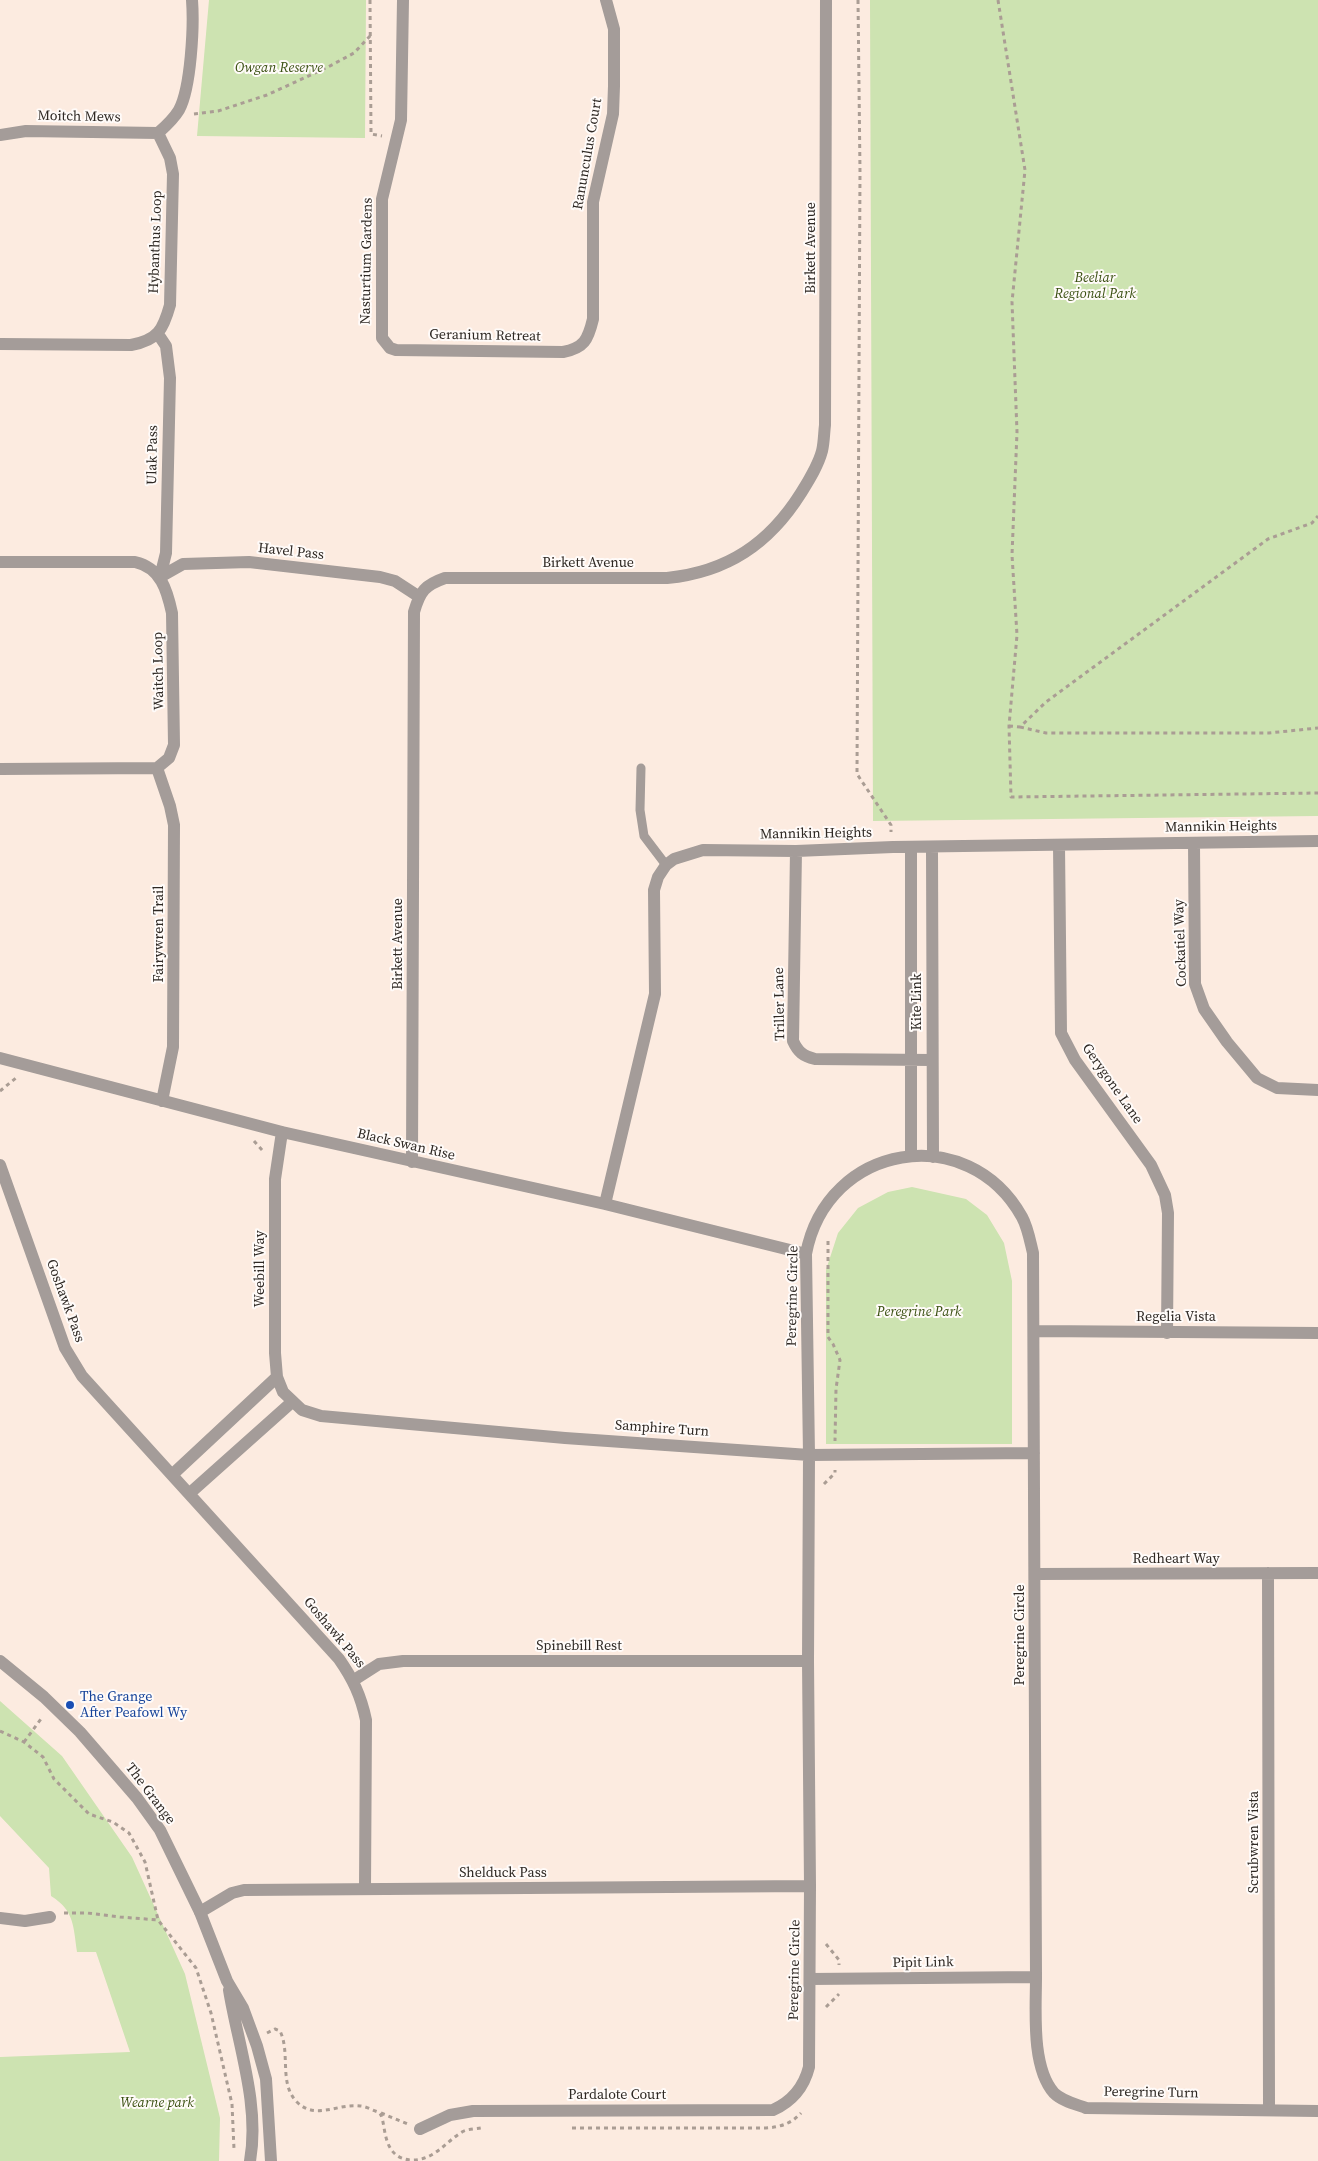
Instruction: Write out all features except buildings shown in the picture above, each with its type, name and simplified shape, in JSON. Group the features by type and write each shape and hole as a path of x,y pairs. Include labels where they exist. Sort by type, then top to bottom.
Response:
{"street":[{"path":"158,133 173,119 180,108 192,40 192,0"},
{"name":"Nasturtium Gardens","path":"386,344 381,331 382,198 397,139 402,103 403,0"},
{"name":"Ranunculus Court","path":"584,342 590,332 592,319 593,202 613,114 614,29 606,0"},
{"name":"Birkett Avenue","path":"412,1162 414,612 418,596 430,583 444,578 667,578 690,576 735,559 750,549 774,529 794,505 810,479 822,452 825,424 826,0"},
{"name":"Moitch Mews","path":"0,135 26,131 158,133"},
{"name":"Hybanthus Loop","path":"158,133 168,152 173,174 170,305 165,323 158,334"},
{"path":"0,344 131,345 145,342 158,334"},
{"name":"Ulak Pass","path":"158,334 166,346 170,378 166,553 160,577"},
{"name":"Geranium Retreat","path":"386,344 396,350 563,352 574,350 584,342"},
{"path":"0,562 135,562 145,564 160,577"},
{"name":"Havel Pass","path":"160,577 183,564 249,562 380,577 395,581 418,596"},
{"name":"Waitch Loop","path":"157,768 172,752 175,731 172,613 168,595 160,577"},
{"path":"0,769 157,768"},
{"name":"Fairywren Trail","path":"157,768 170,806 174,826 173,1047 162,1101"},
{"name":"Mannikin Heights","path":"666,865 674,859 703,850 796,851 893,847 1318,841"},
{"name":"Cockatiel Way","path":"1194,843 1195,984 1204,1009 1227,1042 1257,1078 1277,1088 1318,1090"},
{"name":"Gerygone Lane","path":"1059,845 1061,1033 1076,1060 1151,1165 1162,1187 1168,1213 1167,1333"},
{"name":"Kite Link","path":"911,847 911,1156"},
{"name":"Kite Link","path":"932,847 934,1157"},
{"name":"Triller Lane","path":"796,851 793,1041 797,1049 804,1056 815,1059 932,1060"},
{"path":"605,1204 655,994 654,890 658,877 666,865"},
{"name":"Black Swan Rise","path":"0,1058 282,1132 605,1204 806,1254"},
{"name":"Weebill Way","path":"282,1132 275,1179 275,1353 277,1377 283,1392 292,1402"},
{"name":"Peregrine Circle","path":"805,2081 808,2067 810,1979 809,1454 806,1254 810,1233 819,1214 843,1185 859,1172 874,1164 911,1156 934,1157 960,1164 984,1176 1002,1190 1023,1218 1033,1253 1037,2030"},
{"name":"Goshawk Pass","path":"0,1165 69,1355 82,1376 339,1658 354,1680 362,1699 366,1720 366,1889"},
{"name":"Regelia Vista","path":"1034,1331 1318,1333"},
{"path":"173,1474 277,1377"},
{"path":"190,1493 292,1402"},
{"name":"Samphire Turn","path":"292,1402 302,1410 321,1416 565,1438 809,1454 1034,1454"},
{"name":"Redheart Way","path":"1035,1574 1318,1573"},
{"name":"Scrubwren Vista","path":"1268,1574 1269,2110"},
{"name":"The Grange","path":"0,1661 44,1697 80,1732 138,1798 160,1830 200,1912 227,1981 243,2008 257,2046 266,2078 271,2161"},
{"name":"Spinebill Rest","path":"354,1680 379,1664 403,1661 808,1661"},
{"name":"Shelduck Pass","path":"200,1912 232,1893 244,1890 810,1886"},
{"path":"0,1918 25,1921 50,1916"},
{"name":"Pipit Link","path":"810,1979 1036,1976"},
{"name":"The Grange","path":"227,1981 247,2082 252,2123 250,2161"},
{"name":"Peregrine Turn","path":"1037,2030 1040,2064 1046,2080 1055,2094 1069,2102 1086,2108 1318,2111"},
{"name":"Pardalote Court","path":"420,2129 450,2115 473,2110 773,2110 786,2104 805,2081"}],"lane":[{"path":"641,768 640,810 644,836 666,865"}],"path":[{"path":"370,0 370,134 397,139"},
{"path":"858,0 860,172 857,774 891,825 893,847"},
{"path":"998,0 1025,170 1012,302 1017,432 1012,555 1017,635 1009,726 1011,798 1318,793"},
{"path":"180,108 193,114 218,111 266,95 354,53 370,35"},
{"path":"1020,727 1046,702 1268,539 1312,523 1318,516"},
{"path":"1009,726 1046,733 1269,734 1318,728"},
{"path":"823,1486 835,1473 836,1389 840,1360 828,1337 828,1237"},
{"path":"24,1742 41,1718"},
{"path":"0,1730 24,1742 43,1757 54,1779 89,1814 112,1822 129,1833 145,1862 158,1920 196,1968 212,2013 232,2104 234,2156"},
{"path":"50,1916 67,1912 87,1912 158,1920"},
{"path":"823,2011 827,2004 839,1994 839,1960 825,1942"},
{"path":"265,2033 275,2029 280,2031 285,2040 287,2081 290,2092 298,2103 309,2110 328,2111 343,2106 360,2106 420,2129"},
{"path":"568,2128 781,2127 795,2119 806,2106"},
{"path":"381,2113 384,2134 388,2143 400,2157 410,2160 430,2157 464,2131 489,2128"}],"green space":[{"name":"Owgan Reserve","path":"209,0 366,0 365,138 197,136"},
{"name":"Beeliar Regional Park","path":"870,0 1318,0 1318,816 873,821"},
{"name":"Peregrine Park","path":"912,1187 966,1199 987,1215 1004,1243 1012,1281 1012,1444 826,1444 826,1270 838,1233 858,1208 888,1192"},
{"name":"Wearne park","path":"0,1701 62,1756 132,1857 185,1974 220,2118 219,2161 0,2161 0,2057 130,2052 96,1952 77,1952 72,1920 65,1908 51,1896 49,1868 0,1816"}],"place":[{"name":"The Grange After Peafowl Wy","path":"70,1705"}]}
